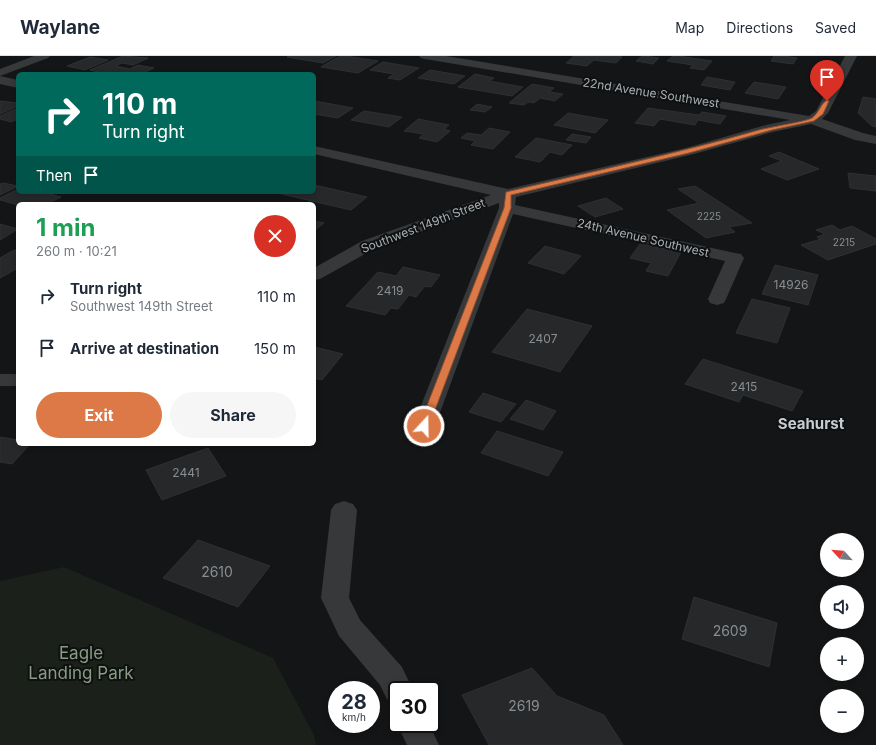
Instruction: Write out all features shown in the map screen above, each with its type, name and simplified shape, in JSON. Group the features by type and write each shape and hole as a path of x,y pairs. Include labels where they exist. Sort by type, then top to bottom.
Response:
{"street":[{"path":"0,72 44,56"},
{"name":"22nd Avenue Southwest","path":"424,56 812,120 860,137 876,140"},
{"path":"812,120 821,113 851,56"},
{"path":"0,80 16,84"},
{"name":"Southwest 149th Street","path":"316,274 368,245 508,201 771,128 812,120"},
{"path":"860,137 876,144"},
{"name":"24th Avenue Southwest","path":"316,151 735,258 717,299"},
{"path":"424,426 508,201"},
{"path":"0,380 16,380"},
{"path":"344,510 336,598 349,628 391,676 394,681"},
{"path":"417,733 423,745"}],"green space":[{"name":"Eagle Landing Park","path":"64,567 273,658 314,735 316,745 0,745 0,581"}],"building":[{"path":"123,56 148,58 133,65 122,63 115,66 130,69 138,65 154,68 145,72 98,72 90,70"},
{"path":"336,56 323,63 287,57"},
{"path":"340,56 378,61 358,73 321,67"},
{"path":"574,56 622,57 616,63 594,60 587,66 566,63"},
{"path":"642,56 659,58 653,64 636,61"},
{"path":"673,56 712,61 704,70 690,68 693,65 667,61"},
{"path":"774,56 797,58 793,64 771,61"},
{"path":"90,57 108,60 85,70 67,66"},
{"path":"383,62 419,68 400,80 388,78 394,74 370,70"},
{"path":"430,70 465,76 454,84 418,78"},
{"path":"475,74 494,78 489,81 523,87 512,96 458,87"},
{"path":"707,77 735,82 730,90 701,85"},
{"path":"754,82 786,87 778,99 745,93"},
{"path":"532,84 554,88 549,92 563,94 555,101 540,98 534,103 528,102 524,105 509,103"},
{"path":"863,97 876,99 876,127 872,126 858,113"},
{"path":"0,101 16,103 16,107 0,114"},
{"path":"316,101 353,108 338,118 316,114"},
{"path":"477,104 492,107 485,112 470,110"},
{"path":"648,108 699,115 702,112 726,116 720,124 698,120 695,125 660,119 654,126 635,123"},
{"path":"16,109 16,120 11,122 0,119 0,116"},
{"path":"364,111 402,117 389,127 351,120"},
{"path":"568,113 608,120 595,133 554,125"},
{"path":"418,119 449,125 444,129 450,131 437,142 419,138 424,134 404,131"},
{"path":"489,128 510,132 493,149 471,145 475,141 461,138 467,133 481,135"},
{"path":"572,134 591,137 586,143 566,140"},
{"path":"536,138 572,145 562,155 550,152 540,162 515,157"},
{"path":"779,152 819,169 787,180 761,169 782,161 769,156"},
{"path":"848,173 876,176 876,191 850,188"},
{"path":"3,183 16,186 16,187 0,195 0,184"},
{"path":"316,185 367,197 351,210 282,194 316,194"},
{"path":"695,186 752,223 729,227 735,232 706,238 667,210 699,203 678,189"},
{"path":"16,190 16,194 50,194 61,197 51,202 16,202 16,204 0,200 0,198"},
{"path":"606,198 623,209 595,217 578,206"},
{"path":"316,221 324,223 316,229"},
{"path":"0,224 16,228 16,230 0,240"},
{"path":"832,225 840,230 852,226 876,239 876,244 828,260 801,245 821,239 817,237 825,234 816,230"},
{"path":"640,244 681,252 668,276 646,271 651,263 630,258"},
{"path":"545,246 581,256 564,274 528,263"},
{"path":"14,250 16,250 16,269 0,278 0,258"},
{"path":"775,265 818,275 808,305 762,294"},
{"path":"403,267 440,275 431,287 425,286 416,297 409,295 398,309 391,308 385,315 346,306 378,272 396,276"},
{"path":"752,299 790,308 777,343 736,333"},
{"path":"527,309 592,326 560,372 492,352"},
{"path":"316,347 343,354 322,380 316,378"},
{"path":"703,359 803,391 792,411 743,395 739,402 685,384"},
{"path":"483,393 516,404 501,422 469,412"},
{"path":"526,400 556,411 543,430 510,419"},
{"path":"497,431 563,452 548,476 481,453"},
{"path":"0,437 16,440 16,446 28,446 12,464 0,462"},
{"path":"208,448 226,476 162,500 146,470"},
{"path":"198,540 270,566 238,607 163,578"},
{"path":"694,597 777,623 769,667 682,639"},
{"path":"532,668 557,696 604,715 623,745 489,745 462,695"}],"district":[{"name":"Seahurst","path":"811,424"}],"route":[{"path":"424,426 507,208 508,194 689,151 771,128 812,120 821,113 827,101"}]}
